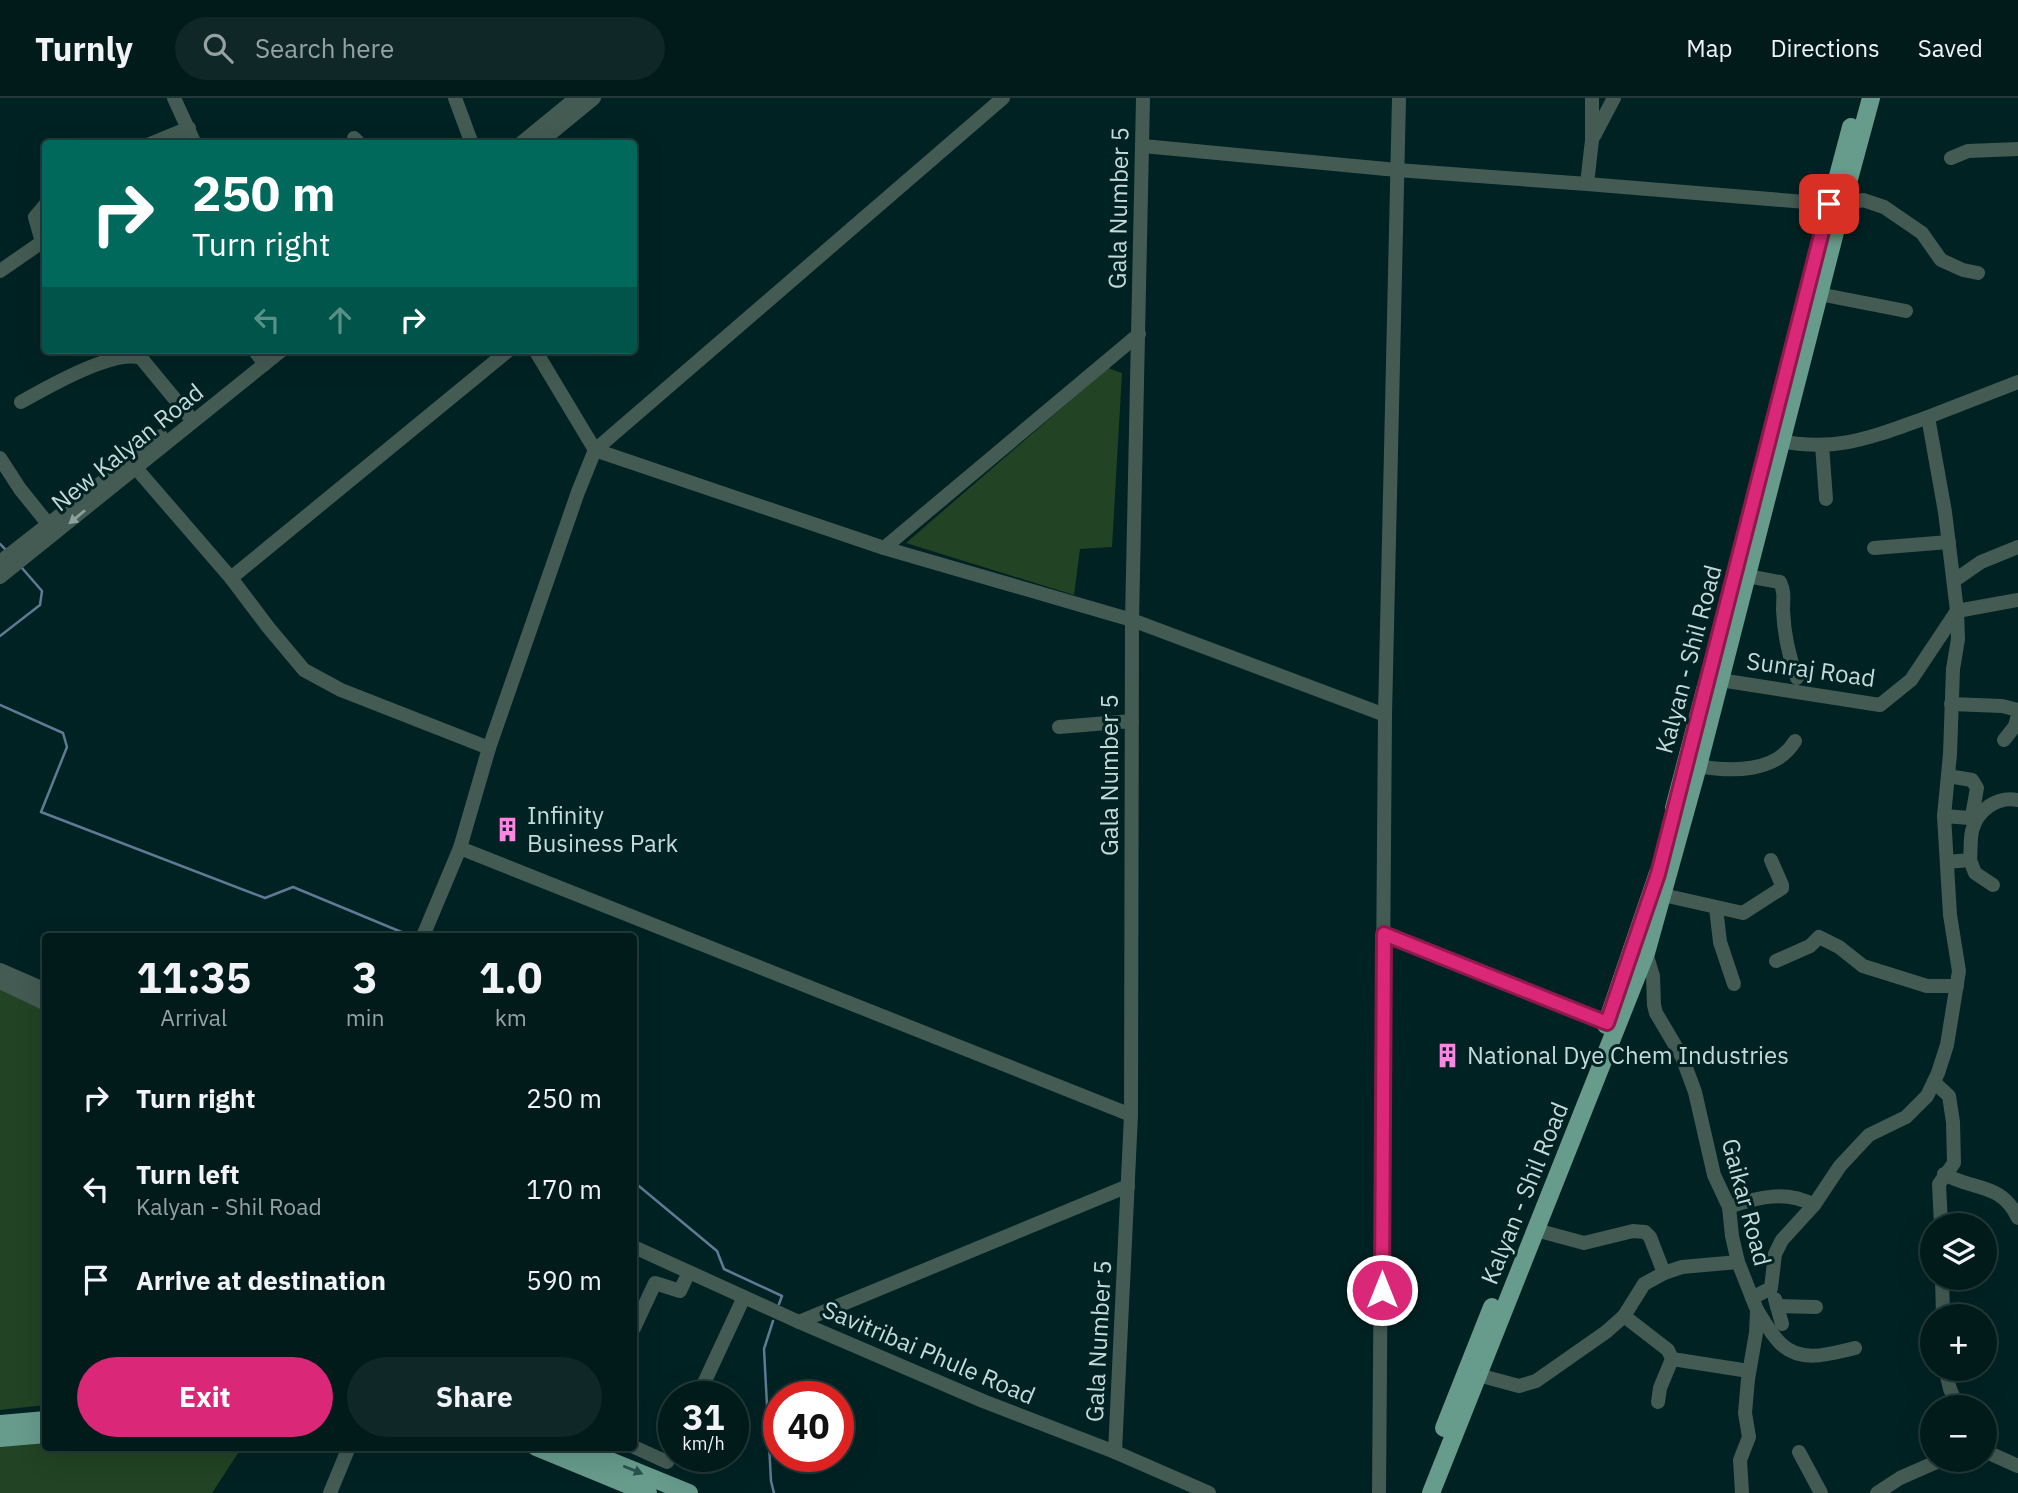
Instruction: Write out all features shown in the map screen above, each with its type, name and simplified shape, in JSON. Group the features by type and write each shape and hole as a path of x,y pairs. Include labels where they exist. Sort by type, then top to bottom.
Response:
{"main road":[{"name":"Kalyan - Shil Road","path":"1431,1493 1478,1375 1509,1280 1536,1230 1639,951 1776,440 1859,98"},
{"name":"Kalyan - Shil Road","path":"1418,1493 1509,1280 1607,1023 1663,895 1747,576 1776,440 1819,294 1835,204 1871,98"},
{"path":"0,1424 42,1420"},
{"path":"0,1438 42,1434"},
{"path":"574,1452 670,1489 689,1493"},
{"path":"574,1452 648,1493"}],"street":[{"path":"174,98 194,140"},
{"path":"455,98 471,140"},
{"path":"525,140 576,98"},
{"path":"543,140 594,98"},
{"path":"424,933 460,848 489,748 595,450 1003,98"},
{"name":"Gala Number 5","path":"1115,1452 1131,1115 1132,620 1143,98"},
{"path":"1379,1493 1385,715 1399,98"},
{"path":"1587,184 1592,140 1592,98"},
{"path":"1592,140 1614,98"},
{"path":"160,140 189,128"},
{"path":"1143,146 1397,170 1835,204 1863,200 1884,207 1922,233 1941,260 1963,270 1978,273"},
{"path":"1951,158 1968,151 2018,149"},
{"path":"0,271 42,242 35,217 42,209"},
{"path":"1819,294 1906,311"},
{"path":"884,548 1139,334"},
{"path":"230,578 504,354"},
{"path":"537,354 595,450 884,548 1132,620 1385,715"},
{"path":"21,402 62,380 111,360 132,356 141,358 191,418"},
{"name":"New Kalyan Road","path":"0,577 52,529 191,418 263,356"},
{"path":"1776,440 1822,445 1865,439 2018,382"},
{"path":"1928,417 1950,542 1958,639 1953,669 1944,816 1950,915 1959,971 1947,1045 1934,1082 1949,1096 1954,1163 1941,1179 1941,1213"},
{"path":"1822,445 1826,499"},
{"path":"0,458 20,489 52,529"},
{"path":"133,464 304,670 341,690 489,748"},
{"name":"New Kalyan Road","path":"0,562 52,529"},
{"path":"1874,548 1950,542"},
{"path":"1955,580 1981,562 2018,547"},
{"path":"1747,576 1780,582 1784,591 1783,610 1788,646 1797,678"},
{"path":"1957,611 2018,600"},
{"name":"Sunraj Road","path":"1720,680 1880,705 1911,680 1957,611"},
{"path":"1951,704 2002,706 2018,710"},
{"path":"2004,740 2015,726 2018,715"},
{"path":"1059,727 1132,721"},
{"path":"1698,766 1717,769 1760,766 1788,752 1795,741"},
{"path":"1944,816 1970,818 1977,792 1972,780 1948,776"},
{"path":"1993,885 1975,873 1970,860 1971,832 1983,811 1994,802 2018,800"},
{"path":"460,848 1131,1115"},
{"path":"1663,895 1743,913 1782,888 1771,860"},
{"path":"1947,862 1970,860"},
{"path":"1716,908 1720,942 1734,984"},
{"path":"1384,934 1607,1023"},
{"path":"1776,961 1810,946 1819,937 1863,966 1927,986 1957,986"},
{"name":"Gaikar Road","path":"1639,951 1653,976 1656,1013 1689,1073 1714,1175 1729,1207 1738,1262 1754,1304 1770,1288 1775,1254 1782,1240 1814,1205 1840,1166 1869,1135 1906,1117 1927,1096 1934,1082"},
{"path":"0,970 42,988"},
{"path":"0,982 42,1002"},
{"path":"1941,1179 1986,1187 1999,1193 2012,1206 2018,1218"},
{"path":"799,1322 1128,1186"},
{"path":"1729,1207 1760,1196 1803,1199 1814,1205"},
{"path":"1536,1230 1584,1243 1633,1231 1645,1232 1650,1237 1664,1273"},
{"name":"Savitribai Phule Road","path":"637,1248 983,1401 1115,1452 1209,1493"},
{"path":"1478,1375 1519,1386 1536,1381 1606,1332 1624,1316 1644,1284 1682,1267 1738,1262"},
{"path":"637,1322 655,1283 680,1291 689,1272"},
{"path":"1770,1288 1782,1324"},
{"path":"705,1381 744,1297"},
{"path":"1754,1304 1781,1344 1807,1357 1855,1348"},
{"path":"1742,1493 1740,1460 1749,1437 1745,1413 1756,1333 1754,1304"},
{"path":"1777,1306 1815,1307"},
{"path":"1624,1316 1668,1350 1672,1359 1660,1388 1658,1402"},
{"path":"1672,1359 1749,1371"},
{"path":"637,1448 658,1458"},
{"path":"330,1493 347,1451"},
{"path":"1799,1452 1821,1493"},
{"path":"1997,1457 2018,1466"},
{"path":"1877,1493 1920,1469"}],"green space":[{"path":"1108,368 1122,373 1112,547 1080,549 1074,595 906,543"},
{"path":"0,988 42,1006 42,1405 0,1410"},
{"path":"42,1437 42,1451 239,1451 212,1493 0,1493 0,1441"}],"waterway":[{"path":"0,544 6,550"},
{"path":"0,636 40,605 42,591 22,568"},
{"path":"0,705 63,733 67,747 41,812 265,898 293,887 404,933"},
{"path":"637,1184 717,1251 724,1269 782,1296 779,1304"},
{"path":"773,1321 764,1349 771,1481 774,1493"}],"place":[{"name":"Infinity Business Park","path":"507,829"},
{"name":"National Dye Chem Industries","path":"1447,1055"}],"route":[{"path":"1382,1290 1384,934 1607,1023 1658,874 1829,204"}]}
